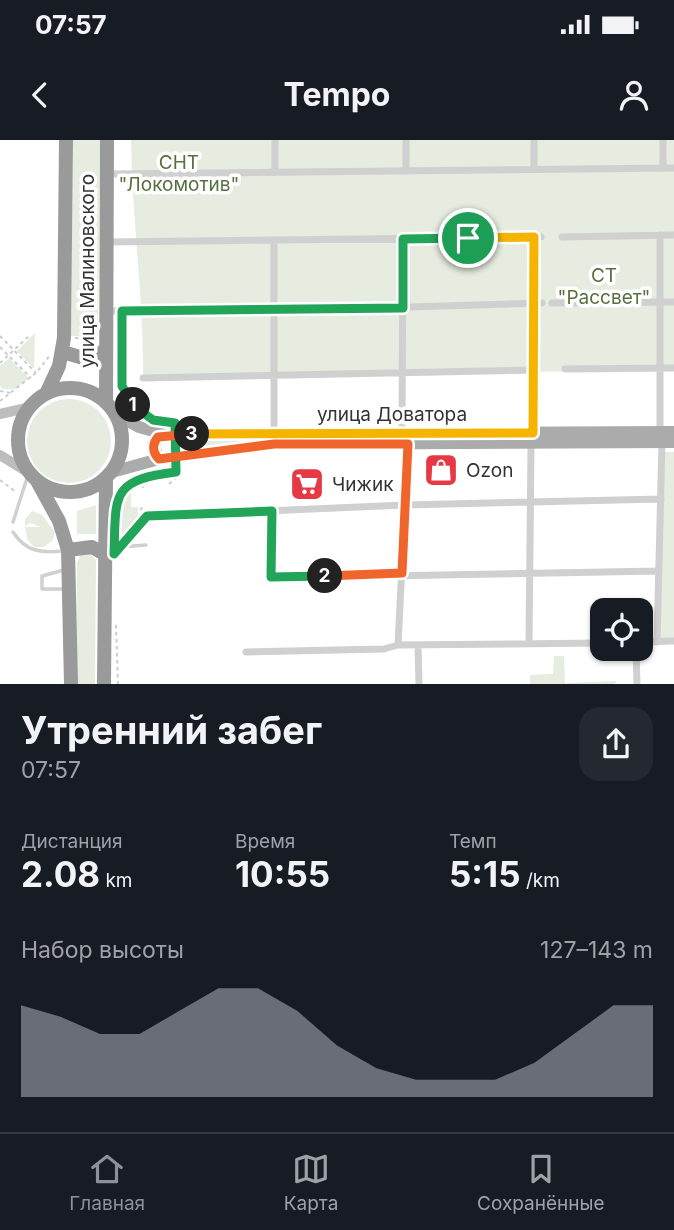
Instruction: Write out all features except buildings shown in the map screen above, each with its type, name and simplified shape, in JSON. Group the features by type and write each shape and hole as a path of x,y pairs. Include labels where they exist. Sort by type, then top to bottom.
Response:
{"highway":[{"name":"улица Малиновского","path":"46,394 59,347 66,140"},
{"name":"улица Малиновского","path":"107,140 107,311 111,343 111,408"},
{"path":"59,347 83,358 111,343"},
{"path":"71,684 68,550 60,521 20,457 18,439 23,418 46,394 77,389 111,408 123,442 109,475 104,684"},
{"path":"33,476 56,491 78,492 96,486 109,475"},
{"path":"68,550 92,547 106,555"}],"main road":[{"name":"улица Доватора","path":"111,408 139,427 170,434 274,433 405,439"},
{"name":"улица Доватора","path":"109,475 159,459 274,444 405,439 665,439 674,432"},
{"path":"159,459 153,444 170,434"}],"street":[{"path":"275,140 275,172"},
{"path":"406,140 406,172"},
{"path":"534,140 534,169"},
{"path":"663,140 663,168"},
{"path":"107,174 674,168"},
{"path":"562,237 674,234"},
{"path":"657,642 665,439 660,368 660,235"},
{"path":"107,242 537,237 533,303 529,643"},
{"path":"398,645 405,505 403,239"},
{"path":"274,240 274,433"},
{"path":"552,303 674,302"},
{"path":"107,311 273,311 542,303"},
{"path":"565,369 674,368"},
{"path":"143,378 533,370"},
{"path":"0,414 31,407"},
{"path":"0,455 33,476"},
{"path":"150,516 405,505 661,499"},
{"path":"272,511 271,577 659,571"},
{"path":"653,642 674,641"},
{"path":"246,652 384,649 398,645 590,643"},
{"path":"418,645 419,684"},
{"path":"636,661 637,684"}],"lane":[{"path":"13,522 21,495 33,476"},
{"path":"106,555 114,554 147,516 150,516"},
{"path":"13,532 23,545 34,551 68,550"},
{"path":"120,547 146,545"},
{"path":"70,569 42,576 42,589 70,589"}],"path":[{"path":"0,401 31,378 59,347 111,343 123,339 122,311"},
{"path":"0,363 30,335"},
{"path":"0,336 36,373"},
{"path":"111,343 128,399 153,420 175,423 170,434"},
{"path":"0,347 31,378"},
{"path":"1,390 12,394"},
{"path":"176,456 176,472"},
{"path":"115,508 122,492 139,479 185,471 169,484"},
{"path":"139,479 143,488"},
{"path":"0,480 21,495"},
{"path":"115,619 118,684"}],"green space":[{"path":"73,140 100,140 98,337 71,336"},
{"path":"131,140 674,140 674,369 143,380"},
{"path":"35,333 34,369 17,351"},
{"path":"9,358 29,378 15,389 3,389 0,386 0,366"},
{"path":"61,399 77,399 93,406 104,417 111,433 108,457 99,471 77,483 61,483 45,476 34,465 27,449 27,433 34,417 45,406"},
{"path":"177,438 261,438 261,441 178,451"},
{"path":"660,452 674,452 674,638 656,639"},
{"path":"138,481 131,487 131,507 138,507 138,518 116,545 116,518 120,501 130,487"},
{"path":"96,505 96,534 77,534 77,511"},
{"path":"32,511 42,515 55,532 53,540 44,547 34,547 27,539 25,527 41,527 30,523 25,526 25,519"},
{"path":"87,551 96,560 95,684 76,684 77,563 81,554"},
{"path":"554,656 564,656 565,683 617,681 615,684 530,684 530,675 553,674"}],"place":[{"name":"Ozon","path":"441,470"},
{"name":"Чижик","path":"307,484"}],"route":[{"path":"468,238 403,239 403,308 122,311 122,386 135,408 145,415 159,422 175,423 175,434 176,456 177,464 176,472 139,479 120,495 115,508 114,554 147,516 272,511 271,577 402,573 408,444 262,444 176,456 159,459 154,453 153,444 164,434 175,434 274,433 533,433 534,237 468,238"}],"park label":[{"name":"СНТ \"Локомотив\"","path":"179,173"},
{"name":"СТ \"Рассвет\"","path":"604,286"}]}
